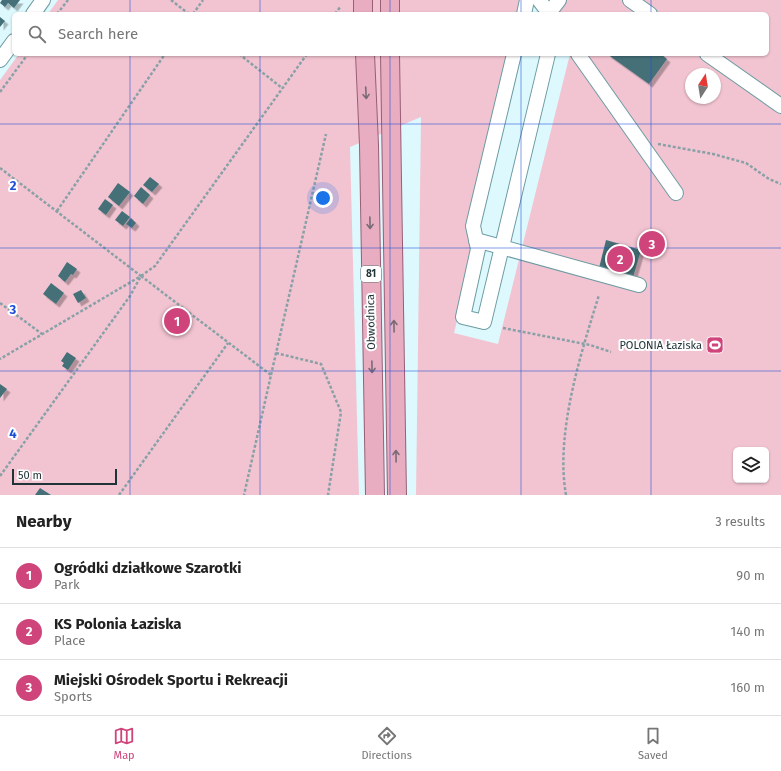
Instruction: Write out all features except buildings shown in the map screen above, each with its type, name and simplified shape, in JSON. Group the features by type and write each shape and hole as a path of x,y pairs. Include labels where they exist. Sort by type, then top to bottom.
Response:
{"main road":[{"path":"362,0 363,12"},
{"path":"390,0 390,12"},
{"name":"Obwodnica","path":"365,56 369,145 375,495"},
{"name":"Obwodnica","path":"390,56 397,495"}],"street":[{"path":"34,12 43,0"},
{"path":"524,12 527,0"},
{"path":"539,0 548,12"},
{"path":"550,12 559,0"},
{"path":"630,0 647,12"},
{"path":"0,60 12,44"},
{"path":"514,56 473,226 478,249 464,317 484,322 548,56"},
{"path":"579,56 676,193"},
{"path":"710,56 781,106"},
{"path":"476,240 639,285"}],"path":[{"path":"59,12 68,0"},
{"path":"171,0 186,12"},
{"path":"194,12 203,0"},
{"path":"336,12 341,6"},
{"path":"0,92 27,56"},
{"path":"57,211 164,56"},
{"path":"242,56 282,88"},
{"path":"0,359 141,276 155,266 306,56"},
{"path":"244,495 326,134"},
{"path":"639,140 713,154 746,163 769,179 781,184"},
{"path":"0,168 271,375"},
{"path":"0,476 130,296 141,276"},
{"path":"566,495 564,483 564,458 566,431 572,394 584,344 599,294"},
{"path":"0,303 42,334"},
{"path":"503,328 584,344 611,352"},
{"path":"119,495 228,343"},
{"path":"276,353 321,364 336,397 341,412 328,495"}],"shaded area":[{"path":"58,0 523,0 520,12 49,12"},
{"path":"565,0 781,0 781,495 416,495 421,117 350,147 359,495 0,495 0,80 18,56 510,56 473,257 454,333 498,344 570,56 769,56 769,12 556,12"}],"place":[{"name":"Miejski Ośrodek Sportu i Rekreacji","path":"652,244"},
{"name":"KS Polonia Łaziska","path":"620,259"},
{"name":"Ogródki działkowe Szarotki","path":"177,321"},
{"name":"POLONIA Łaziska","path":"715,345"}]}
